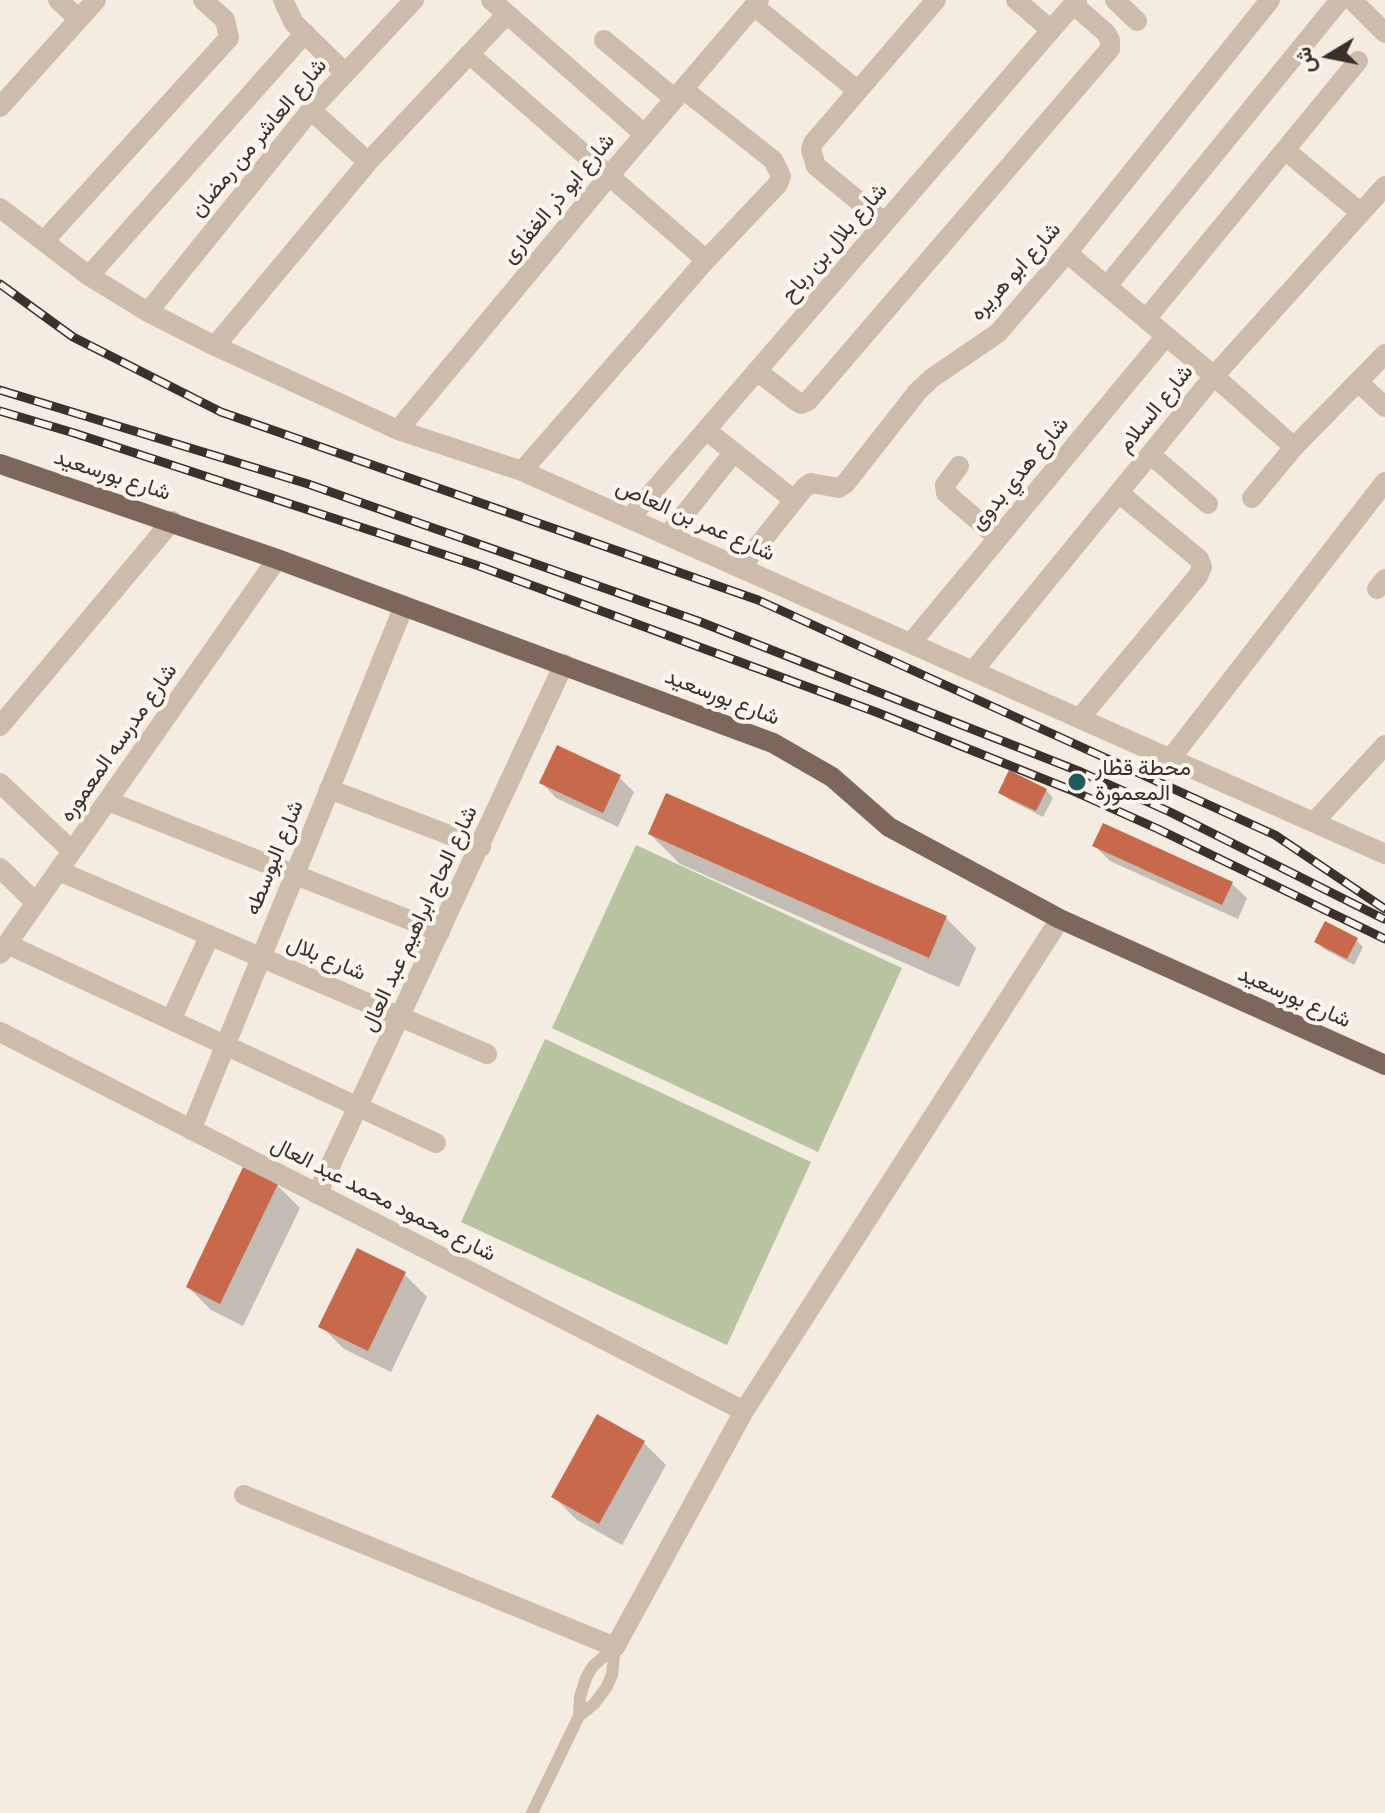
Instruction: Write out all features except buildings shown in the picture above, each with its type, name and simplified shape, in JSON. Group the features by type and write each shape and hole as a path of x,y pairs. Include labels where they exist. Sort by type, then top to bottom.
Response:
{"main road":[{"name":"شارع بورسعيد","path":"0,464 277,559 705,717 792,753 832,777 889,827 1060,919 1385,1065"}],"street":[{"path":"58,0 79,19"},
{"path":"0,107 96,0"},
{"path":"44,241 224,46 229,38 225,20 203,0"},
{"name":"شارع العاشر من رمضان","path":"148,312 311,110 414,0"},
{"path":"491,0 644,134"},
{"path":"884,222 816,166 812,159 813,143 936,0"},
{"path":"1016,0 1051,30"},
{"path":"1115,0 1137,21"},
{"name":"شارع ابو هريره","path":"741,567 811,483 839,488 845,484 918,391 998,333 1067,253 1270,0"},
{"path":"1107,286 1340,0"},
{"path":"1352,0 1385,33"},
{"path":"287,2 294,23 344,72"},
{"path":"757,371 801,404 808,401 1110,49 1106,33 1075,2"},
{"name":"شارع بلال بن رباح","path":"630,518 1075,2"},
{"path":"757,3 858,91"},
{"name":"شارع ابو ذر الغفارى","path":"398,430 757,3"},
{"path":"215,346 368,162 507,14"},
{"path":"89,276 305,33"},
{"path":"522,471 706,260 778,184 781,176 773,160 604,40"},
{"path":"469,54 706,260"},
{"path":"1146,319 1358,61"},
{"path":"311,110 368,162"},
{"path":"1285,150 1376,201"},
{"name":"شارع السلام","path":"973,671 1214,376 1376,201"},
{"name":"شارع عمر بن العاص","path":"0,208 89,276 148,312 215,346 398,430 522,471 1385,854"},
{"path":"1067,253 1294,447"},
{"name":"شارع هدي بدوى","path":"911,643 1166,336"},
{"path":"1252,498 1294,447 1385,354"},
{"path":"1358,382 1385,407"},
{"path":"706,430 794,500"},
{"path":"668,535 734,452"},
{"path":"1151,455 1208,504"},
{"path":"959,466 945,485 946,493 998,538"},
{"path":"1171,758 1385,482"},
{"path":"1080,718 1198,576 1202,567 1199,559 1119,493"},
{"path":"0,726 172,521"},
{"name":"شارع مدرسه المعموره","path":"4,949 277,559"},
{"name":"شارع البوسطه","path":"191,1130 404,606"},
{"name":"شارع الحاج ابراهيم عبد العال","path":"317,1194 564,664"},
{"path":"1314,822 1385,745"},
{"path":"0,783 72,851"},
{"path":"329,789 481,847"},
{"path":"108,801 440,932"},
{"path":"0,868 36,903"},
{"name":"شارع بلال","path":"59,871 487,1054"},
{"path":"244,1495 615,1647 744,1411 1060,919"},
{"path":"171,1020 210,935"},
{"path":"4,949 171,1020 436,1143"},
{"name":"شارع محمود محمد عبد العال","path":"0,1032 744,1411"}],"lane":[{"path":"532,1813 579,1716 580,1697 586,1678 593,1666 615,1647"},
{"path":"579,1716 594,1704 606,1688 612,1675 615,1647"}],"green space":[{"path":"636,845 902,968 818,1152 552,1028"},
{"path":"545,1039 811,1162 727,1345 461,1222"}],"railway":[{"path":"0,284 73,337 221,412 758,600 1275,835 1385,909"},
{"path":"0,390 308,484 698,621 1081,772 1170,812 1384,919"},
{"path":"0,411 479,566 876,712 1071,790 1385,939"}],"place":[{"name":"محطة قطار المعمورة","path":"1077,782"}]}
